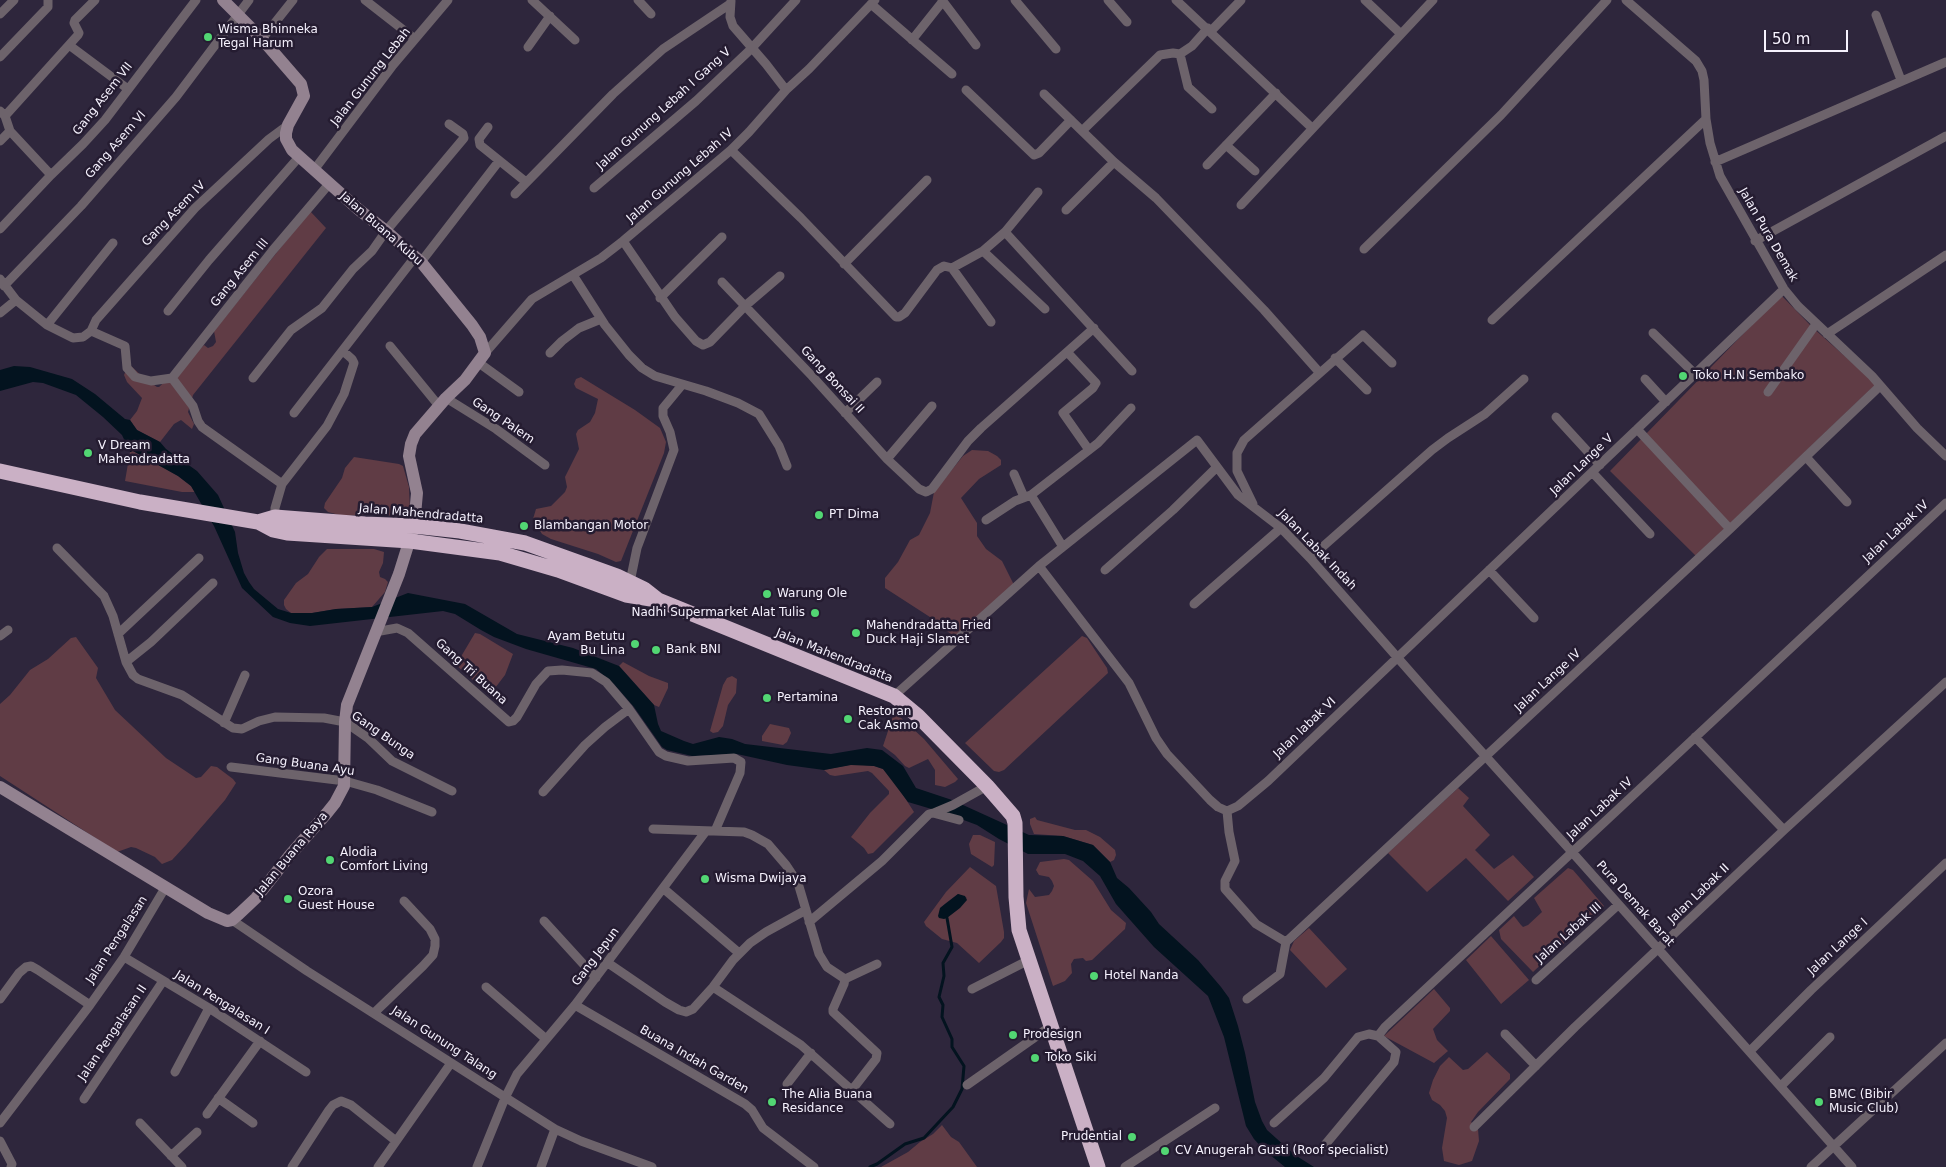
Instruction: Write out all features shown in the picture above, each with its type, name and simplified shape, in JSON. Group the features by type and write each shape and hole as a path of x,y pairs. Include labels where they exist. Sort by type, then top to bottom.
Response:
{"highway":[{"name":"Jalan Mahendradatta","path":"0,471 140,502 253,521 273,530 294,534 412,534 460,531 525,543 594,567 630,582 658,600 894,696 918,716 987,786 1013,816 1015,823 1016,906 1020,930 1098,1167"},
{"name":"Jalan Mahendradatta","path":"253,521 275,517 365,524 500,553 558,570 626,595 643,600 658,600"}],"street":[{"path":"0,14 14,0"},
{"path":"0,57 48,7 48,0"},
{"path":"51,176 10,131 2,114 79,33 74,23 75,20 95,0"},
{"name":"Gang Asem VII","path":"0,229 84,144 105,120 196,0"},
{"path":"223,0 301,84 303,89 302,100 288,126"},
{"name":"Gang Asem VI","path":"2,283 81,206 176,97 249,0"},
{"path":"262,40 293,0"},
{"path":"365,0 415,39"},
{"name":"Jalan Gunung Lebah","path":"314,170 393,65 448,0"},
{"path":"532,0 575,40"},
{"path":"638,0 650,14"},
{"name":"Jalan Gunung Lebah I Gang V","path":"594,188 696,101 752,49 796,0"},
{"path":"1015,0 1056,49"},
{"path":"1108,0 1127,22"},
{"path":"1176,0 1312,128"},
{"path":"1083,130 1160,55 1166,53 1180,54 1192,46 1241,0"},
{"path":"1365,0 1401,34"},
{"path":"1241,205 1433,0"},
{"path":"1364,250 1501,115 1608,0"},
{"name":"Jalan Pura Demak","path":"1626,0 1696,61 1702,71 1706,119 1715,162 1720,176 1755,241 1784,289 1946,456"},
{"path":"912,40 942,1 976,45"},
{"path":"730,2 731,22 786,90"},
{"path":"515,194 600,106 664,49 730,2"},
{"path":"873,2 912,40 952,74"},
{"name":"Jalan Gunung Lebah IV","path":"482,358 532,299 623,241 731,150 750,132 786,90 809,69 873,2"},
{"path":"1876,14 1901,80"},
{"path":"528,47 550,16"},
{"path":"70,44 128,90"},
{"path":"1180,54 1188,87 1212,109"},
{"path":"1715,162 1946,62"},
{"path":"966,90 1034,155 1039,153 1071,120"},
{"path":"1207,165 1276,93"},
{"path":"1044,94 1114,162 1162,205 1264,310 1319,372"},
{"path":"1492,320 1706,119"},
{"path":"253,378 291,330 322,308 353,269 372,251 464,138 463,134 449,124"},
{"name":"Jalan Buana Kubu","path":"288,126 286,139 292,150 418,260 480,337 482,358"},
{"name":"Gang Asem IV","path":"90,331 96,320 195,208 269,139 288,126"},
{"path":"488,127 479,139 480,145 526,182"},
{"path":"0,141 10,131"},
{"path":"1755,241 1946,136"},
{"path":"1226,145 1255,172"},
{"path":"731,150 801,218 896,317 905,313 937,270 944,266 952,268 991,322"},
{"path":"168,311 209,260 299,157"},
{"path":"294,413 499,161"},
{"path":"1066,210 1114,162"},
{"path":"844,264 927,180"},
{"name":"Gang Asem III","path":"172,378 273,250 329,184"},
{"path":"952,268 983,251 1004,232 1038,192"},
{"path":"1004,232 1132,370"},
{"path":"660,298 722,237"},
{"path":"623,241 660,298 685,330 696,341 703,344 710,342 780,276"},
{"path":"47,325 113,243"},
{"path":"983,251 1045,310"},
{"path":"1827,334 1946,256"},
{"path":"572,275 601,319 629,355 642,368 655,376 706,391 738,403 759,414 779,446 787,466"},
{"name":"Gang Bonsai II","path":"722,282 887,459 919,489 926,492 932,489 968,441 981,428 1068,352"},
{"path":"2,283 16,300 47,325 73,338 82,337 90,331 125,346 127,368 136,377 151,381 172,378 193,406 202,427 282,484"},
{"name":"Jalan Lange V","path":"1397,658 1784,289"},
{"path":"0,313 16,300"},
{"path":"550,353 571,333 584,325 601,319"},
{"path":"1768,392 1816,324"},
{"path":"1089,450 1063,416 1063,413 1096,386 1096,383 1068,352 1094,328"},
{"path":"1652,333 1695,374"},
{"path":"1254,506 1237,470 1236,461 1238,449 1254,430 1363,334 1392,363"},
{"name":"Gang Palem","path":"390,346 442,402 496,430 545,465"},
{"path":"275,517 275,508 282,484 327,426 344,394 354,363 352,358 343,351"},
{"path":"412,534 417,508 417,493 409,456 415,434 442,402 465,380 482,358 518,392"},
{"path":"1335,358 1367,390"},
{"path":"1310,558 1432,450 1485,414 1524,379"},
{"path":"1645,379 1666,402"},
{"path":"845,413 877,382"},
{"path":"630,582 637,548 674,450 670,432 664,420 663,408 682,385"},
{"name":"Jalan Lange IV","path":"1286,942 1730,529 1880,386"},
{"path":"887,459 932,406"},
{"path":"986,520 1015,501 1028,496 1089,450 1106,436 1132,408"},
{"path":"1556,417 1600,465"},
{"path":"1637,429 1730,529"},
{"name":"Jalan Labak Indah","path":"1062,547 1197,440 1238,495 1281,528 1310,558 1397,658"},
{"path":"1806,457 1847,502"},
{"path":"1105,570 1173,510 1217,467"},
{"path":"1592,472 1650,534"},
{"path":"894,696 1062,547 1014,474"},
{"name":"Jalan Labak IV","path":"1378,1036 1385,1027 1946,503"},
{"path":"1194,604 1281,528"},
{"name":"Jalan Buana Raya","path":"232,920 256,898 290,854 331,808 341,793 345,781 345,722 352,691 390,597 412,534"},
{"name":"Gang Bunga","path":"57,548 104,596 114,616 126,662 133,676 182,695 233,728 242,729 259,721 275,717 324,718 345,722 368,738 392,760 452,791"},
{"path":"118,634 199,558"},
{"path":"1039,566 1129,683 1156,738 1167,754 1210,800 1218,807 1227,811 1235,861 1225,881 1225,889 1256,924 1286,942 1280,974 1247,999"},
{"path":"1489,570 1534,618"},
{"path":"126,662 214,583"},
{"name":"Gang Tri Buana","path":"377,629 397,628 408,633 509,722 517,717 536,684 548,671 562,670 592,673 606,682 629,709 659,752 688,762 734,758 741,762 740,774 711,831"},
{"path":"0,636 8,630"},
{"name":"Pura Demak Barat","path":"1397,658 1852,1167"},
{"name":"Jalan labak VI","path":"1227,811 1238,806 1268,781 1397,658"},
{"path":"224,723 245,675"},
{"name":"Jalan Labak II","path":"1474,1127 1784,830 1946,682"},
{"path":"543,792 592,739 629,709"},
{"path":"1695,737 1784,830"},
{"name":"Gang Buana Ayu","path":"230,767 345,781 377,790 432,812"},
{"path":"810,922 882,861 926,817 987,786"},
{"path":"0,787 164,888 221,920 232,920"},
{"path":"936,812 960,820"},
{"path":"653,829 744,832 752,834 768,844 786,864 798,883 810,922 813,939 823,962 845,980"},
{"name":"Gang Jepun","path":"477,1167 505,1098 518,1074 608,964 664,889 711,831"},
{"name":"Jalan Lange I","path":"1750,1051 1811,990 1946,863"},
{"name":"Jalan Pengalasan","path":"0,1123 124,957 164,888"},
{"path":"664,889 739,953"},
{"path":"374,1013 423,966 432,955 436,946 430,929 404,901"},
{"name":"Jalan Labak III","path":"1536,980 1618,904"},
{"path":"608,964 665,1002 686,1012 693,1010 713,988 739,953 766,932 806,910"},
{"name":"Jalan Gunung Talang","path":"232,920 307,971 555,1129 631,1163 652,1167"},
{"path":"544,921 596,978"},
{"name":"Jalan Pengalasan I","path":"124,957 209,1008 306,1072"},
{"path":"972,989 1029,960"},
{"path":"852,1090 877,1056 877,1053 833,1009 845,980 877,964"},
{"name":"Jalan Pengalasan","path":"0,999 19,972 31,966 90,1005"},
{"name":"Jalan Pengalasan II","path":"84,1099 163,981"},
{"path":"486,987 546,1039"},
{"path":"713,988 791,1037 890,1124"},
{"name":"Buana Indah Garden","path":"575,1005 745,1104 752,1110 763,1128 814,1167"},
{"path":"175,1072 209,1008"},
{"path":"968,1084 1051,1026"},
{"path":"1274,1122 1324,1078 1358,1038 1364,1034 1378,1036 1396,1052 1394,1062 1324,1146"},
{"path":"1505,1034 1536,1066"},
{"path":"1780,1086 1830,1038"},
{"path":"207,1114 260,1041"},
{"path":"1811,1167 1946,1043"},
{"path":"787,1084 811,1053"},
{"path":"378,1167 451,1063"},
{"path":"218,1098 253,1124"},
{"path":"292,1167 329,1110 333,1105 341,1101 351,1105 396,1141"},
{"path":"1125,1167 1215,1108"},
{"path":"140,1123 182,1167"},
{"path":"541,1167 555,1129"},
{"path":"171,1156 197,1132"},
{"path":"0,1141 13,1166"}],"shaded area":[{"path":"310,211 326,228 193,395 188,412 194,424 192,429 181,420 174,424 160,442 137,430 130,420 137,411 142,398 127,382 124,375 127,368 131,366 144,378 159,387 204,345 208,348 213,346 216,342 214,331"},
{"path":"1781,295 1812,327 1876,384 1696,556 1610,471"},
{"path":"581,377 635,410 660,428 666,442 664,453 621,561 616,562 598,554 551,539 542,534 533,519 536,509 551,506 565,492 567,487 565,477 579,449 576,434 578,430 590,422 595,413 598,399 576,388 574,384 576,379"},
{"path":"972,450 988,451 1001,460 1001,465 979,479 961,498 977,523 977,536 986,549 1002,561 1014,585 954,637 933,619 885,588 885,578 898,562 910,540 919,535 930,513 934,492 963,456"},
{"path":"133,451 178,476 191,486 195,492 182,492 125,481 130,452"},
{"path":"354,457 403,466 409,487 410,511 395,516 374,514 343,516 328,512 324,508 325,503 342,478 345,468"},
{"path":"327,549 374,549 384,552 383,563 379,572 380,577 388,582 385,592 372,607 336,609 312,613 291,613 286,609 284,600 296,583 308,574 319,557"},
{"path":"475,633 480,634 513,654 505,675 492,692 482,688 456,665"},
{"path":"1082,636 1087,638 1107,668 1108,673 1004,770 994,771 965,743"},
{"path":"76,637 98,668 96,678 115,710 166,758 196,778 201,777 211,766 217,767 236,783 225,800 172,860 162,864 155,857 131,847 117,852 0,776 0,704 10,695 30,670 48,659 71,638"},
{"path":"623,662 649,676 668,683 668,688 659,707 654,705 619,666"},
{"path":"732,676 737,679 736,693 728,705 723,726 718,732 713,733 710,731 723,685 727,678"},
{"path":"898,715 924,739 958,779 955,782 945,787 935,785 935,770 928,759 909,768 883,746 893,716"},
{"path":"770,724 789,728 791,733 787,742 783,745 762,741 762,736"},
{"path":"854,764 883,769 898,787 914,812 873,853 868,854 851,837 870,813 889,794 889,791 868,771 835,776 830,775 824,770"},
{"path":"1458,788 1469,798 1463,806 1490,835 1475,850 1494,869 1513,855 1534,877 1508,901 1466,858 1427,892 1388,853"},
{"path":"1035,817 1037,820 1075,830 1086,830 1100,837 1115,850 1114,860 1110,862 1093,845 1063,836 1034,834 1030,819"},
{"path":"973,835 980,835 995,842 994,865 992,867 971,854 969,844"},
{"path":"1069,860 1093,881 1111,910 1126,923 1125,929 1092,960 1074,959 1071,964 1072,973 1065,981 1053,986 1026,903 1029,889 1035,897 1049,895 1054,886 1049,877 1039,875 1036,870 1040,862"},
{"path":"970,867 996,886 1004,938 979,963 957,943 942,939 926,926 924,922 946,892","holes":["958,894 967,898 940,908"]},
{"path":"1568,868 1573,870 1604,906 1533,972 1501,939 1499,930 1514,916 1523,927 1528,925 1542,912 1534,898"},
{"path":"1309,928 1347,969 1326,988 1290,950 1294,941"},
{"path":"1491,936 1529,980 1501,1004 1466,960"},
{"path":"1434,989 1450,1008 1450,1011 1433,1029 1437,1040 1448,1051 1434,1063 1384,1036"},
{"path":"1487,1052 1510,1074 1510,1079 1478,1112 1471,1122 1478,1129 1479,1141 1472,1161 1459,1165 1444,1161 1442,1148 1447,1118 1445,1111 1432,1100 1429,1093 1433,1080 1440,1066 1449,1057 1463,1070 1468,1069"},
{"path":"942,1125 951,1137 959,1142 977,1167 881,1167 908,1152"}],"water":[{"path":"14,366 30,367 72,379 95,394 125,419 130,420 137,430 160,442 166,449 197,471 218,495 235,532 238,553 249,582 254,589 278,609 291,613 312,613 336,609 372,607 408,593 465,604 517,634 573,648 619,666 654,705 661,731 684,741 693,744 719,737 745,744 831,754 867,748 882,750 903,766 916,788 952,800 1029,835 1063,836 1093,845 1110,862 1117,878 1151,912 1159,924 1198,960 1229,998 1245,1053 1255,1102 1262,1121 1267,1130 1295,1155 1314,1167 1285,1167 1254,1139 1246,1126 1224,1037 1208,996 1154,947 1116,904 1100,876 1083,861 1065,854 1028,854 977,825 908,802 883,769 874,766 851,765 824,770 787,765 737,754 692,756 667,750 662,747 634,707 614,684 596,669 526,649 494,637 455,614 443,611 310,626 290,623 273,617 242,588 214,526 191,486 178,476 133,451 130,452 122,435 76,395 43,383 33,382 0,391 0,370"},
{"path":"958,894 965,896 967,900 947,918 939,918 940,908"}],"waterway":[{"path":"870,1167 905,1144 924,1138 953,1107 962,1089 964,1066 952,1047 952,1039 942,1017 943,1005 939,997 944,976 943,963 952,947 947,918"}],"place":[{"name":"Wisma Bhinneka Tegal Harum","path":"208,37"},
{"name":"Toko H.N Sembako","path":"1683,376"},
{"name":"V Dream Mahendradatta","path":"88,453"},
{"name":"PT Dima","path":"819,515"},
{"name":"Blambangan Motor","path":"524,526"},
{"name":"Warung Ole","path":"767,594"},
{"name":"Nadhi Supermarket Alat Tulis","path":"815,613"},
{"name":"Mahendradatta Fried Duck Haji Slamet","path":"856,633"},
{"name":"Ayam Betutu Bu Lina","path":"635,644"},
{"name":"Bank BNI","path":"656,650"},
{"name":"Pertamina","path":"767,698"},
{"name":"Restoran Cak Asmo","path":"848,719"},
{"name":"Alodia Comfort Living","path":"330,860"},
{"name":"Wisma Dwijaya","path":"705,879"},
{"name":"Ozora Guest House","path":"288,899"},
{"name":"Hotel Nanda","path":"1094,976"},
{"name":"Prodesign","path":"1013,1035"},
{"name":"Toko Siki","path":"1035,1058"},
{"name":"The Alia Buana Residance","path":"772,1102"},
{"name":"BMC (Bibir Music Club)","path":"1819,1102"},
{"name":"Prudential","path":"1132,1137"},
{"name":"CV Anugerah Gusti (Roof specialist)","path":"1165,1151"}]}
